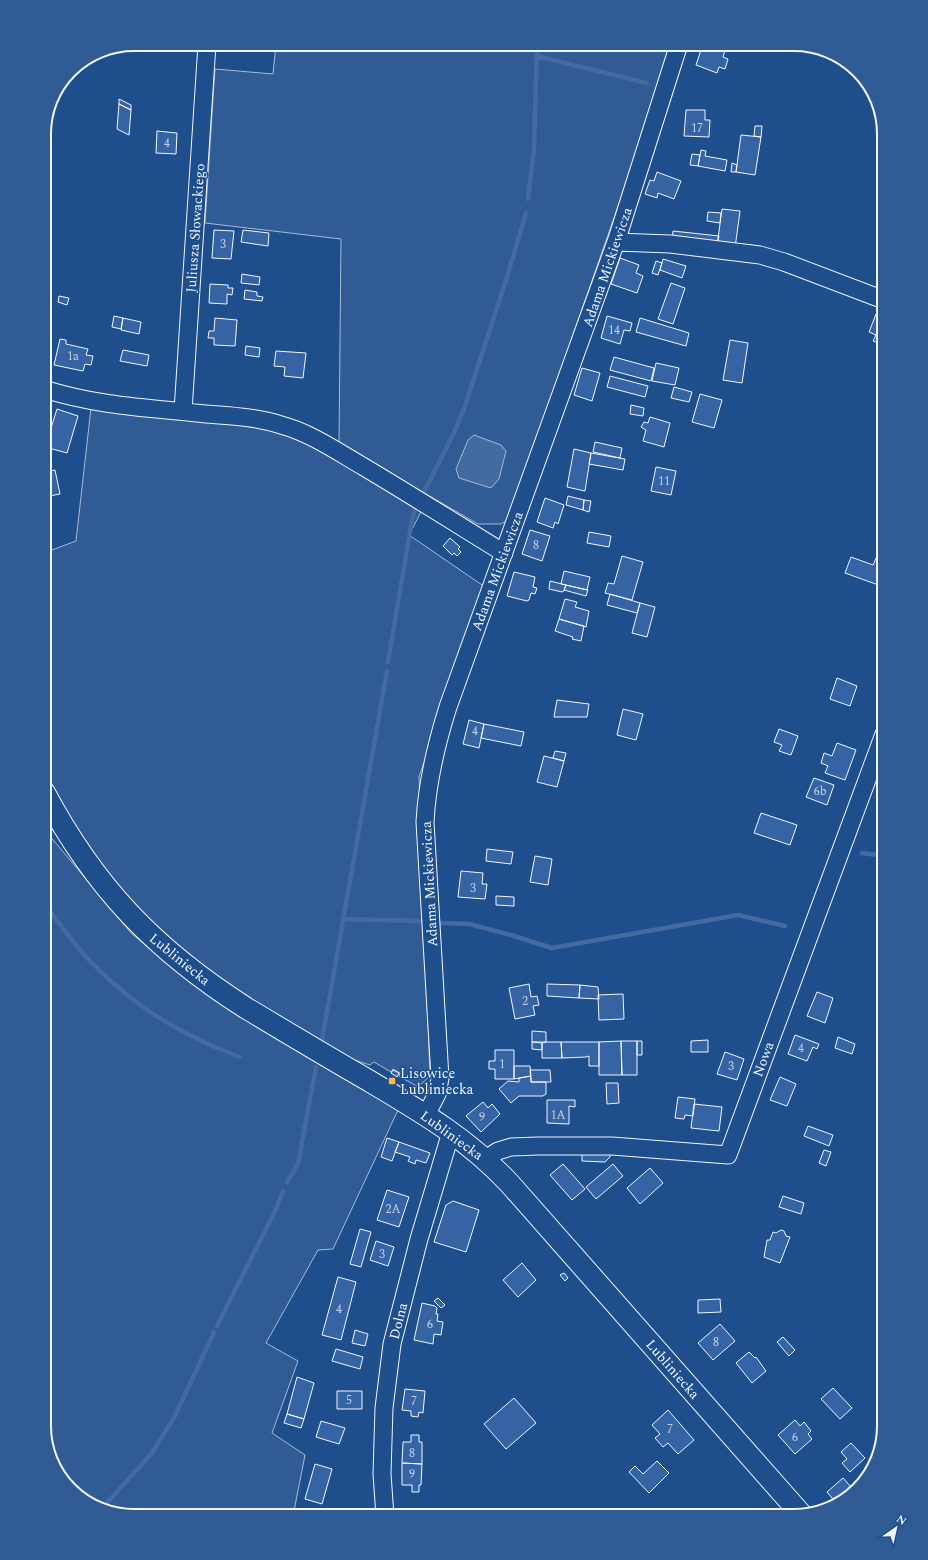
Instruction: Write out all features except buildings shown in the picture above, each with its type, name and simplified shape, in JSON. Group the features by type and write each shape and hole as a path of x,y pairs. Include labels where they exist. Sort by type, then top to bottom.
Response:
{"main road":[{"name":"Lubliniecka","path":"51,804 70,837 104,885 136,921 181,962 246,1008 426,1115 486,1159 510,1184 797,1509"}],"street":[{"name":"Juliusza Słowackiego","path":"183,412 207,51"},
{"name":"Adama Mickiewicza","path":"426,1115 437,1094 440,1078 425,822 428,786 438,740 448,707 616,242 678,51"},
{"path":"616,242 670,244 760,255 784,262 877,297"},
{"path":"51,391 67,396 105,403 265,421 295,430 321,442 371,471 504,553"},
{"name":"Nowa","path":"486,1159 511,1147 538,1146 612,1146 728,1155 877,753"},
{"name":"Dolna","path":"384,1509 382,1474 384,1408 392,1344 419,1238 451,1132"}],"shaded area":[{"path":"275,51 673,51 508,520 501,524 478,524 339,444 341,239 205,223 215,69 273,74"},
{"path":"91,408 218,422 286,432 322,450 422,510 409,535 485,587 419,777 430,1076 418,1087 399,1076 400,1073 393,1069 391,1072 374,1062 370,1065 345,1057 248,1001 171,947 112,882 66,815 51,786 51,550 76,541"},
{"path":"474,435 501,445 506,451 499,479 491,488 459,478 456,469 468,440"},
{"path":"51,837 132,934 191,982 398,1110 333,1249 318,1250 266,1343 298,1361 272,1433 305,1455 294,1509 128,1509 107,1505 79,1489 65,1472 55,1453 51,1432"}],"waterway":[{"path":"528,199 534,149 537,51"},
{"path":"536,56 647,83"},
{"path":"425,490 453,435 464,409 526,213"},
{"path":"388,662 415,509"},
{"path":"322,1040 387,671"},
{"path":"862,853 877,855"},
{"path":"51,912 86,956 125,994 160,1019 198,1039 240,1057"},
{"path":"442,923 469,924 552,948 738,915 785,926"},
{"path":"343,919 420,921"},
{"path":"287,1182 298,1164 316,1067"},
{"path":"217,1326 276,1209 283,1191"},
{"path":"105,1504 152,1453 175,1416 214,1332"}],"place":[{"name":"Lisowice Lubliniecka","path":"392,1081"}]}
